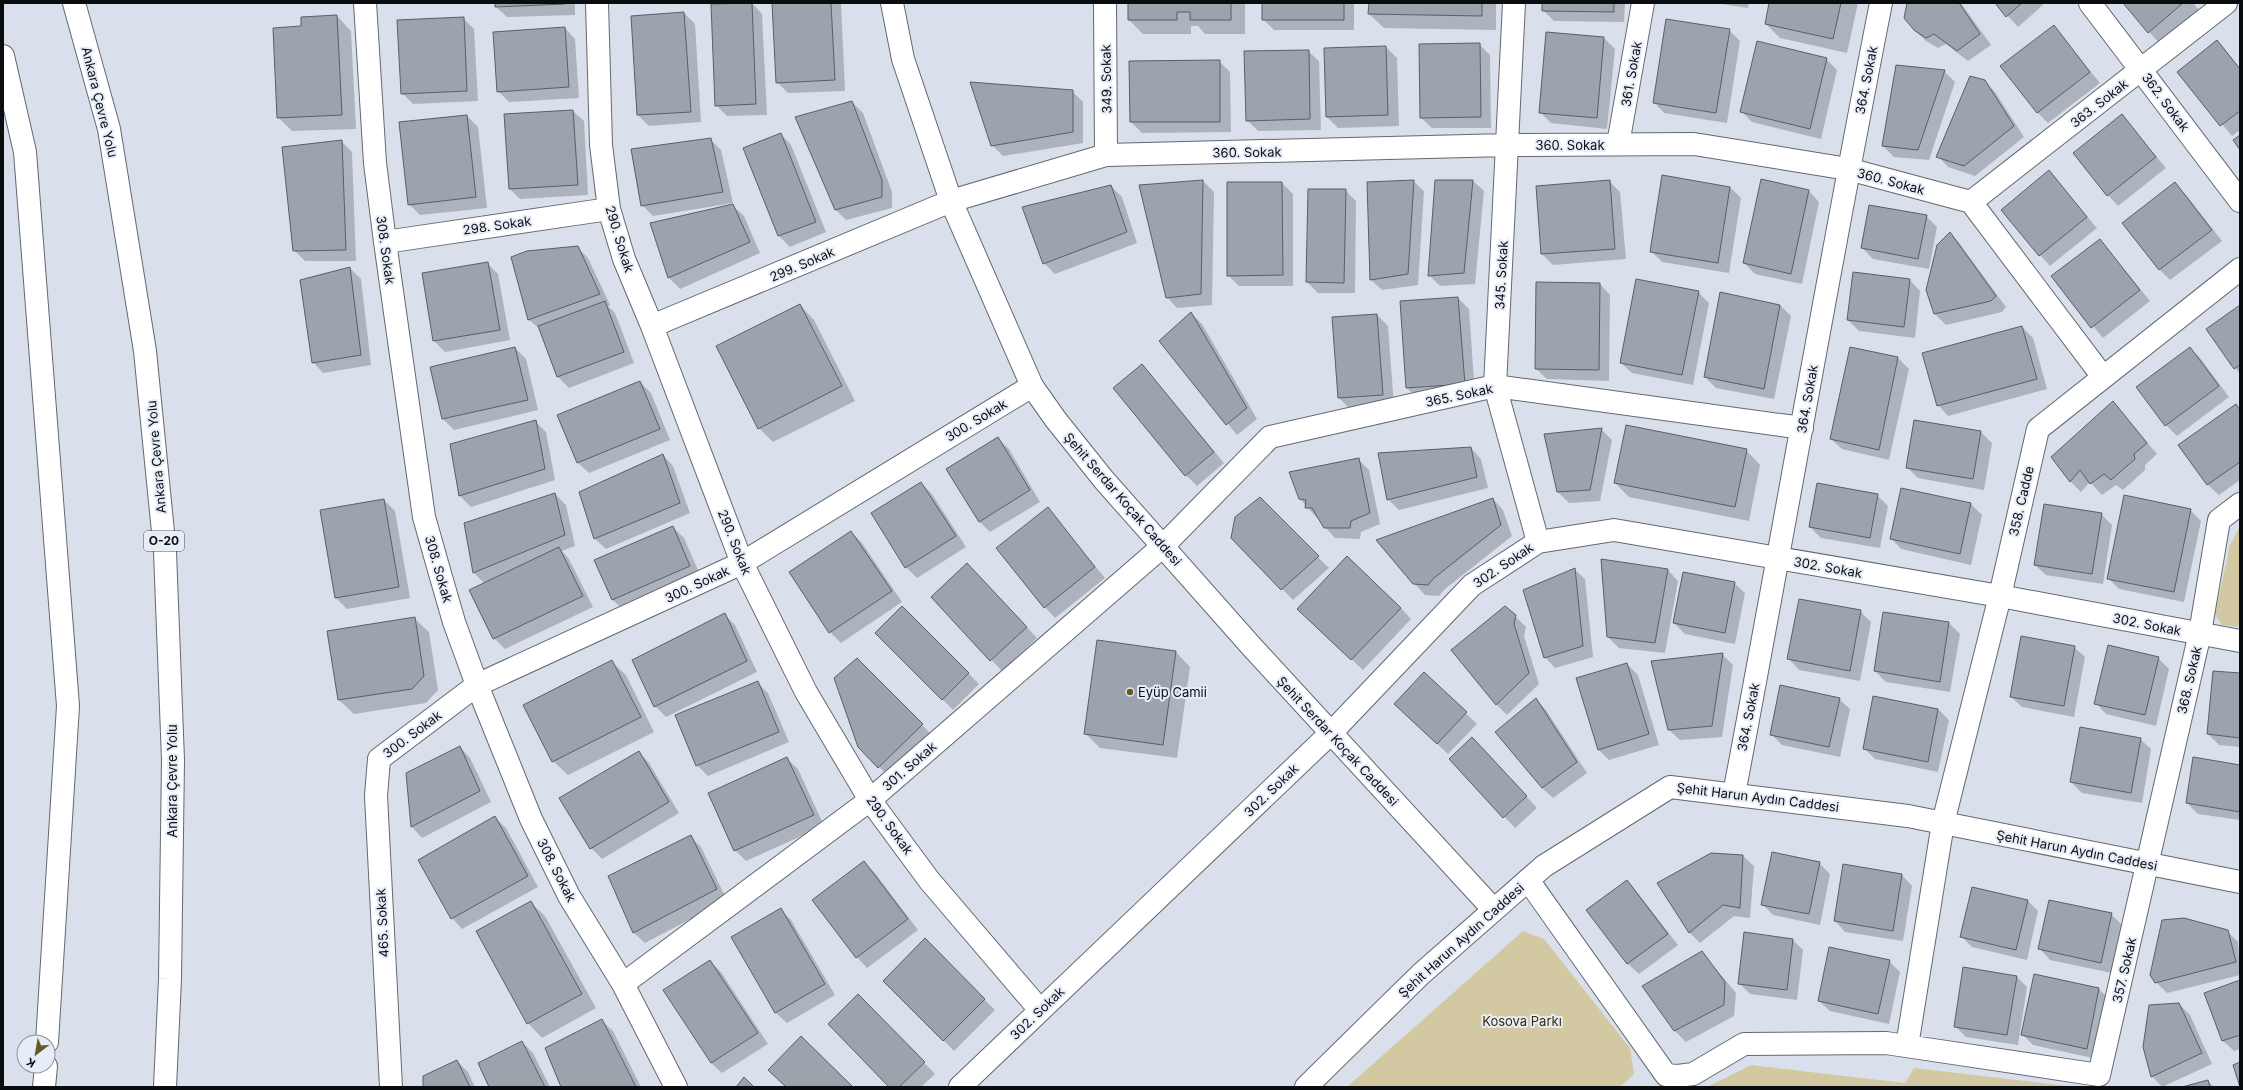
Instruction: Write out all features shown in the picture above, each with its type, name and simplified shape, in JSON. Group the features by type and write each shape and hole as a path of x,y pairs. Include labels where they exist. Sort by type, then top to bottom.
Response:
{"main road":[{"name":"Ankara Çevre Yolu","path":"74,3 109,129 146,351 164,552 173,760 170,979 165,1087"},
{"name":"308. Sokak","path":"365,3 376,163 385,242 424,517 454,622 477,685 531,819 569,896 623,984 676,1087"},
{"name":"290. Sokak","path":"597,3 601,145 609,209 624,259 652,326 742,563 806,692 870,800 930,880 1040,1010"},
{"name":"Şehit Serdar Koçak Caddesi","path":"892,3 904,59 951,201 1032,386 1056,420 1104,480 1331,733 1494,910"},
{"name":"349. Sokak","path":"1105,3 1106,155"},
{"name":"345. Sokak","path":"1514,3 1495,386 1538,542"},
{"name":"361. Sokak","path":"1618,144 1643,3"},
{"name":"364. Sokak","path":"1734,794 1779,558 1848,170 1881,3"},
{"name":"362. Sokak","path":"2090,3 2240,201"},
{"name":"363. Sokak","path":"1971,202 2226,3"},
{"path":"3,56 25,152 68,706 48,1034"},
{"name":"360. Sokak","path":"951,201 1106,155 1507,145 1694,144 1848,170 1971,202"},
{"name":"299. Sokak","path":"652,326 951,201"},
{"path":"1971,202 2103,377"},
{"name":"298. Sokak","path":"385,242 609,209"},
{"name":"358. Cadde","path":"1907,1046 1943,823 2000,596 2038,429 2240,269"},
{"name":"300. Sokak","path":"379,759 477,685 742,563 1032,386"},
{"name":"365. Sokak","path":"1163,546 1270,437 1495,386 1802,428"},
{"name":"368. Sokak","path":"2148,865 2200,633 2219,520 2240,504"},
{"name":"302. Sokak","path":"960,1087 1331,733 1472,585 1538,542 1614,530 2000,596 2240,641"},
{"name":"301. Sokak","path":"623,984 870,800 1163,546"},
{"name":"465. Sokak","path":"379,759 376,796 391,1087"},
{"name":"Şehit Harun Aydın Caddesi","path":"1306,1087 1421,974 1544,866 1670,787 1908,816 2148,865 2240,882"},
{"name":"357. Sokak","path":"2102,1081 2148,865"},
{"path":"1528,880 1666,1075 1678,1076 1693,1074 1744,1044 1886,1043 2102,1081"},
{"path":"44,1087 45,1074"}],"green space":[{"path":"2240,526 2240,627 2222,625 2215,614 2230,545"},
{"name":"Kosova Parkı","path":"1523,931 1544,939 1630,1048 1634,1074 1620,1087 1347,1087"},
{"path":"1751,1065 1905,1083 1914,1068 2077,1087 1707,1087"}],"building":[{"path":"495,3 565,3 565,4 495,7"},
{"path":"752,3 756,104 715,106 711,4"},
{"path":"772,3 831,3 835,80 776,83"},
{"path":"1128,3 1231,3 1231,20 1190,20 1190,12 1177,12 1177,20 1128,20"},
{"path":"1262,3 1344,3 1344,20 1262,20"},
{"path":"1369,3 1482,3 1482,16 1368,14"},
{"path":"1542,3 1614,3 1614,12 1542,11"},
{"path":"1769,3 1841,3 1833,39 1765,24"},
{"path":"1907,3 1959,3 1980,34 1957,51 1934,34 1926,38 1914,30 1904,18"},
{"path":"1995,3 2022,3 2006,17"},
{"path":"2123,3 2183,3 2148,33"},
{"path":"684,12 691,112 637,115 631,16"},
{"path":"337,15 342,115 277,118 273,28 301,26 301,17"},
{"path":"464,17 467,91 401,94 397,20"},
{"path":"1666,19 1730,29 1716,113 1653,103"},
{"path":"2054,25 2090,72 2037,113 2000,66"},
{"path":"565,27 569,87 497,92 493,32"},
{"path":"1546,32 1604,37 1597,118 1539,113"},
{"path":"2217,40 2240,69 2240,111 2220,126 2177,72"},
{"path":"1757,41 1827,58 1810,129 1740,112"},
{"path":"1480,43 1481,117 1420,118 1419,44"},
{"path":"1386,46 1388,115 1326,117 1324,48"},
{"path":"1309,50 1310,119 1246,121 1244,51"},
{"path":"1220,60 1220,122 1130,122 1129,61"},
{"path":"1896,65 1945,70 1918,150 1882,146"},
{"path":"1970,76 1985,80 2014,126 1964,166 1936,157"},
{"path":"970,82 1073,90 1073,132 991,146"},
{"path":"852,101 882,180 882,197 835,210 795,117"},
{"path":"573,110 578,185 509,189 504,114"},
{"path":"2122,114 2156,157 2107,196 2073,153"},
{"path":"467,115 476,197 408,205 399,122"},
{"path":"781,133 816,222 778,236 743,148"},
{"path":"2240,135 2240,150 2233,140"},
{"path":"711,138 723,192 641,206 631,149"},
{"path":"342,140 346,250 293,251 282,147"},
{"path":"2049,170 2087,217 2039,256 2001,210"},
{"path":"1662,175 1730,187 1718,263 1650,252"},
{"path":"1761,179 1809,190 1791,274 1743,263"},
{"path":"1203,180 1201,294 1166,298 1139,185"},
{"path":"1414,180 1408,274 1370,280 1367,182"},
{"path":"1435,180 1473,180 1464,273 1428,276"},
{"path":"1610,180 1615,249 1541,254 1536,186"},
{"path":"1227,182 1282,182 1283,275 1227,276"},
{"path":"2175,182 2212,230 2159,270 2122,223"},
{"path":"1111,185 1127,232 1043,264 1022,207"},
{"path":"1308,189 1346,189 1344,283 1306,282"},
{"path":"733,204 750,242 668,278 650,223"},
{"path":"1869,205 1927,215 1918,259 1861,248"},
{"path":"1950,232 1996,296 1991,301 1934,314 1926,290 1937,245"},
{"path":"2100,239 2140,290 2091,328 2051,276"},
{"path":"578,246 600,294 528,320 511,257 527,251"},
{"path":"488,262 500,330 433,341 422,273"},
{"path":"350,267 361,355 312,363 300,280"},
{"path":"1853,272 1910,279 1904,327 1847,320"},
{"path":"1636,279 1699,291 1682,375 1620,363"},
{"path":"1536,282 1600,283 1599,370 1535,369"},
{"path":"1720,292 1780,305 1764,389 1704,377"},
{"path":"1458,297 1465,384 1406,388 1400,301"},
{"path":"605,301 624,352 557,377 538,326"},
{"path":"800,304 842,386 758,429 716,346"},
{"path":"2240,305 2240,365 2234,369 2206,329"},
{"path":"1191,312 1247,408 1226,425 1159,341"},
{"path":"1377,314 1383,395 1338,398 1332,317"},
{"path":"2022,326 2037,379 1937,406 1922,353"},
{"path":"515,347 528,400 442,419 430,367"},
{"path":"1850,347 1898,357 1879,450 1830,439"},
{"path":"2190,347 2219,386 2165,426 2136,387"},
{"path":"1142,364 1214,452 1185,476 1113,388"},
{"path":"640,381 660,429 577,463 557,415"},
{"path":"2113,401 2147,443 2134,454 2135,459 2111,480 2104,474 2090,484 2080,470 2070,482 2051,457"},
{"path":"2236,404 2240,410 2240,462 2207,485 2178,445"},
{"path":"536,420 545,469 459,496 450,444"},
{"path":"1914,420 1981,431 1973,479 1906,468"},
{"path":"1626,425 1747,449 1735,507 1614,483"},
{"path":"1602,428 1590,490 1557,492 1544,434"},
{"path":"998,437 1030,490 979,522 946,469"},
{"path":"1471,447 1477,477 1387,500 1378,453"},
{"path":"663,454 680,503 594,539 579,492"},
{"path":"1359,458 1370,513 1351,521 1350,528 1324,528 1312,508 1305,508 1306,500 1299,499 1289,472"},
{"path":"921,482 956,536 905,568 871,513"},
{"path":"1817,483 1878,494 1870,538 1809,527"},
{"path":"1901,488 1971,503 1960,554 1890,539"},
{"path":"555,493 565,535 473,573 464,523"},
{"path":"2124,495 2191,509 2174,592 2107,579"},
{"path":"1260,497 1319,556 1281,590 1231,538 1235,517"},
{"path":"1493,498 1501,525 1434,578 1428,585 1413,584 1376,540"},
{"path":"384,499 399,587 335,598 320,510"},
{"path":"2044,504 2102,513 2092,574 2034,565"},
{"path":"1048,507 1095,567 1044,608 996,548"},
{"path":"673,526 690,566 612,600 594,560"},
{"path":"851,531 892,591 829,633 789,572"},
{"path":"559,547 583,596 493,639 469,590"},
{"path":"1347,556 1401,608 1351,660 1297,609"},
{"path":"1601,559 1668,569 1655,643 1607,637"},
{"path":"967,563 1027,627 990,661 931,597"},
{"path":"1575,568 1583,646 1544,658 1523,590"},
{"path":"1683,572 1735,582 1725,633 1673,623"},
{"path":"1799,599 1861,610 1850,671 1787,659"},
{"path":"902,606 969,673 942,700 875,633"},
{"path":"1505,606 1516,615 1514,624 1529,673 1496,705 1451,650"},
{"path":"1883,612 1949,622 1940,682 1874,671"},
{"path":"725,613 747,661 654,707 632,660"},
{"path":"415,617 424,676 412,689 338,700 327,631"},
{"path":"2021,636 2075,646 2064,706 2010,697"},
{"name":"Eyüp Camii","path":"1097,640 1176,651 1163,745 1084,734"},
{"path":"2108,645 2159,657 2145,715 2094,704"},
{"path":"1723,653 1712,726 1668,730 1651,661"},
{"path":"857,658 923,724 878,768 858,747 834,678"},
{"path":"612,660 641,717 552,762 523,705"},
{"path":"1627,663 1649,734 1598,750 1576,678"},
{"path":"2213,671 2240,673 2240,738 2207,734"},
{"path":"1424,672 1467,712 1437,744 1394,704"},
{"path":"758,681 779,732 696,766 675,715"},
{"path":"1780,685 1840,698 1829,747 1770,735"},
{"path":"1873,696 1938,709 1928,762 1863,749"},
{"path":"1536,698 1577,762 1542,788 1495,732"},
{"path":"2080,727 2141,738 2131,793 2070,782"},
{"path":"1472,737 1527,796 1503,818 1449,759"},
{"path":"460,746 480,791 411,827 406,773"},
{"path":"639,751 669,802 590,849 559,798"},
{"path":"787,757 814,815 734,851 708,793"},
{"path":"2193,757 2240,765 2240,812 2186,803"},
{"path":"495,816 528,876 451,919 418,860"},
{"path":"691,835 717,889 633,933 608,876"},
{"path":"1772,852 1820,862 1809,914 1761,905"},
{"path":"1711,853 1743,855 1740,908 1723,905 1689,933 1657,883"},
{"path":"864,861 908,919 856,958 812,900"},
{"path":"1843,864 1902,874 1893,931 1834,921"},
{"path":"1627,880 1668,934 1627,964 1586,910"},
{"path":"1972,887 2028,900 2016,950 1960,937"},
{"path":"2049,900 2112,913 2101,963 2038,949"},
{"path":"531,901 582,994 527,1024 476,931"},
{"path":"781,908 825,984 775,1013 731,937"},
{"path":"2184,918 2228,930 2236,962 2155,983 2150,975 2162,920"},
{"path":"1744,932 1793,939 1787,990 1738,984"},
{"path":"925,938 985,999 943,1041 883,981"},
{"path":"1829,947 1890,960 1878,1014 1818,1001"},
{"path":"1702,951 1725,982 1724,1005 1674,1031 1642,986"},
{"path":"710,960 758,1033 711,1063 663,990"},
{"path":"1963,967 2017,976 2007,1035 1954,1027"},
{"path":"2034,974 2099,988 2087,1049 2021,1035"},
{"path":"2240,980 2240,1035 2222,1041 2204,993"},
{"path":"858,994 925,1062 899,1087 889,1087 828,1024"},
{"path":"2179,1003 2202,1053 2151,1077 2143,1047 2149,1005"},
{"path":"602,1019 636,1087 561,1087 545,1048"},
{"path":"801,1036 853,1087 786,1087 768,1070"},
{"path":"522,1041 545,1087 489,1087 478,1063"},
{"path":"457,1060 470,1087 423,1087 423,1076"},
{"path":"2240,1062 2240,1087 2233,1065"},
{"path":"744,1077 754,1087 736,1087"},
{"path":"2208,1080 2210,1087 2182,1087"}],"place":[{"name":"Eyüp Camii","path":"1130,692"}]}
